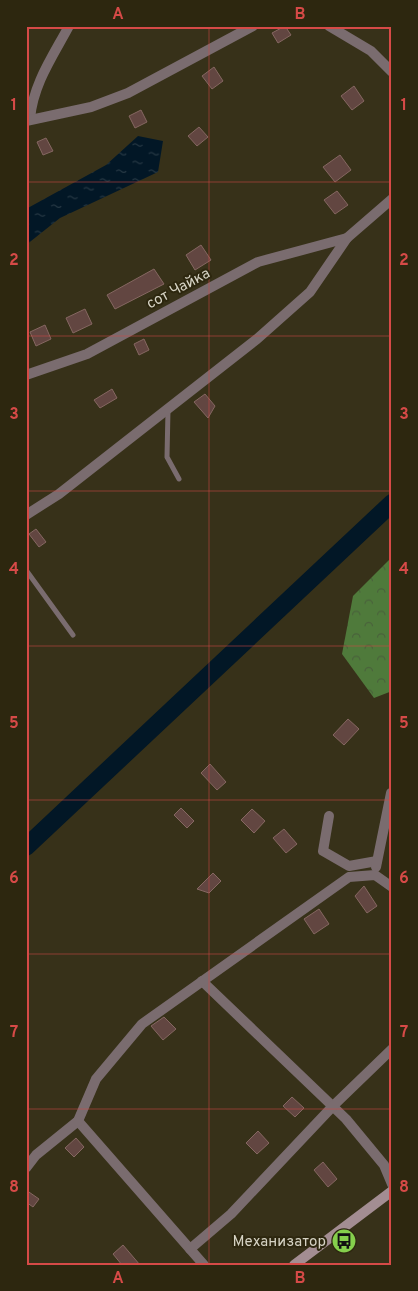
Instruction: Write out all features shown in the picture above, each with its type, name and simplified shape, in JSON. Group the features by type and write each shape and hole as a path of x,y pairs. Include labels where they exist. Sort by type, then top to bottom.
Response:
{"main road":[{"path":"294,1265 392,1190"}],"street":[{"path":"69,26 37,85 28,120 91,107 128,93 252,26"},
{"path":"328,26 371,52 392,72"},
{"path":"26,515 59,494 257,339 310,292 347,238 392,199"},
{"name":"сот Чайка","path":"26,375 87,354 258,262 347,238"},
{"path":"374,875 391,793"},
{"path":"329,816 323,851 349,866 378,861"},
{"path":"26,1168 36,1155 78,1121 96,1079 142,1024 349,877 374,875 392,887"},
{"path":"202,981 333,1106 384,1165 392,1184"},
{"path":"190,1249 231,1214 333,1106 392,1049"},
{"path":"78,1121 204,1265"}],"lane":[{"path":"168,409 167,457 179,479"},
{"path":"26,570 73,635"}],"green space":[{"path":"392,557 392,691 374,698 342,654 353,596"}],"water":[{"path":"138,136 163,141 158,172 60,218 26,245 26,209 106,165"}],"building":[{"path":"285,26 291,35 278,43 272,33"},
{"path":"214,67 223,81 212,89 202,76"},
{"path":"354,86 364,101 352,110 341,96"},
{"path":"141,110 147,122 135,128 129,116"},
{"path":"199,127 208,137 197,146 188,136"},
{"path":"46,138 53,151 43,155 37,142"},
{"path":"340,155 351,170 335,182 323,167"},
{"path":"337,191 348,205 335,214 324,200"},
{"path":"201,245 211,260 195,270 186,255"},
{"path":"154,269 164,284 115,309 107,295"},
{"path":"85,309 92,324 73,333 66,318"},
{"path":"45,325 51,339 36,346 30,332"},
{"path":"144,339 149,350 139,355 134,344"},
{"path":"112,389 117,398 100,408 94,400"},
{"path":"205,394 215,406 208,418 194,402"},
{"path":"36,529 46,542 39,547 29,534"},
{"path":"348,719 359,729 344,745 333,735"},
{"path":"210,764 226,782 217,790 201,773"},
{"path":"181,808 194,821 187,828 174,815"},
{"path":"252,809 265,821 254,833 241,820"},
{"path":"284,829 297,844 286,853 273,838"},
{"path":"213,873 221,881 209,893 197,889"},
{"path":"364,886 377,906 367,913 355,896"},
{"path":"319,909 329,924 314,934 304,919"},
{"path":"164,1017 176,1029 163,1040 151,1026"},
{"path":"292,1097 304,1108 295,1117 283,1106"},
{"path":"258,1131 269,1143 257,1154 246,1143"},
{"path":"76,1138 84,1147 74,1157 65,1148"},
{"path":"323,1162 337,1179 328,1187 314,1170"},
{"path":"26,1190 39,1199 33,1207 26,1202"},
{"path":"123,1245 140,1265 122,1265 113,1254"}],"waterway":[{"path":"26,847 392,503"}],"place":[{"name":"Механизатор","path":"344,1241"}]}
